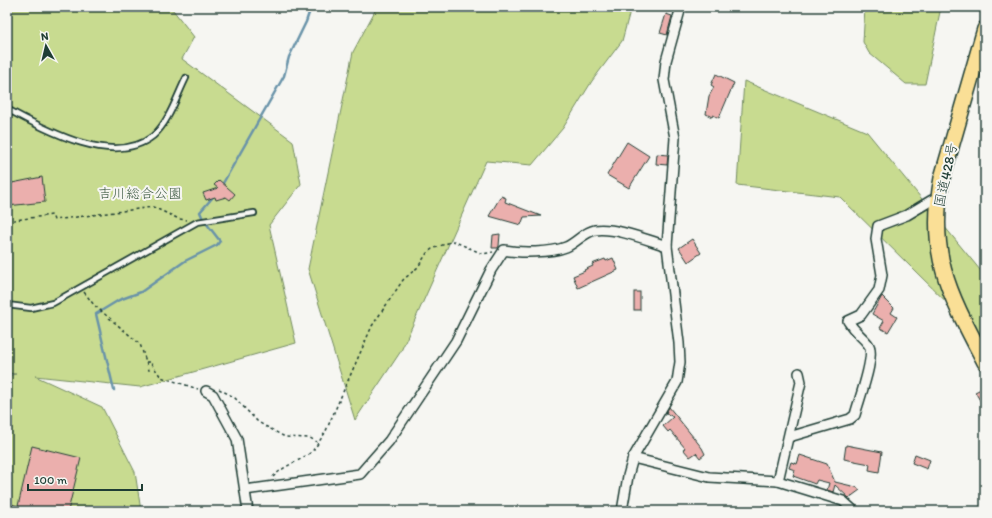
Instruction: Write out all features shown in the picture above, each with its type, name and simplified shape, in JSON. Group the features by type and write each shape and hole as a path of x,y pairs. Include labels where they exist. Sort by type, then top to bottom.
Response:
{"highway":[{"name":"国道428号","path":"985,29 942,178 938,200 937,236 941,265 950,293 985,362"}],"street":[{"path":"622,511 628,476 633,458 676,382 680,362 668,246 675,138 664,80 666,61 682,7"},
{"path":"788,437 850,419 854,416 872,356 870,345 855,333 848,321 861,315 879,290 882,275 876,239 878,226 907,215 932,200 938,200"},
{"path":"245,490 265,486 360,474 389,441 456,341 491,270 504,250 556,250 566,247 588,232 609,230 668,246"},
{"path":"778,481 801,382 799,373"},
{"path":"206,391 213,395 237,439 248,511"},
{"path":"633,458 709,477 778,481 843,501 854,511"}],"lane":[{"path":"7,109 64,137 103,148 124,147 141,143 154,135 165,121 186,78"},
{"path":"7,305 31,308 53,303 197,222 254,213"}],"path":[{"path":"7,221 52,215 54,220 153,207 179,219 197,222"},
{"path":"265,486 278,472 312,452 317,442 325,433 372,326 403,280 418,267 426,253 432,249 453,241 483,254 504,250"},
{"path":"81,288 94,305 140,344 150,373"},
{"path":"146,362 150,362 161,377 206,391 221,389 234,397 258,422 285,437 310,438 317,442"}],"green space":[{"name":"吉川総合公園","path":"7,7 164,7 173,10 194,37 182,59 293,141 301,184 269,225 296,343 140,387 35,376 102,407 135,472 141,511 14,511 7,495 7,376 16,374 7,373"},
{"path":"377,7 631,7 622,41 592,81 563,128 532,165 486,161 401,351 355,420 308,269 353,52"},
{"path":"865,7 941,7 925,84 906,84 869,53 863,42"},
{"path":"744,81 867,132 985,276 985,340 840,197 737,185"}],"building":[{"path":"666,14 672,16 667,35 660,33"},
{"path":"716,74 734,83 719,118 706,114 709,96 714,87 711,85"},
{"path":"627,142 649,156 629,188 607,175"},
{"path":"657,154 668,155 667,165 656,164"},
{"path":"42,177 45,202 7,206 7,184"},
{"path":"219,180 235,194 230,200 226,197 216,200 215,197 206,200 203,193 218,188 214,185"},
{"path":"501,196 506,198 505,202 541,216 524,217 521,225 489,216"},
{"path":"500,234 498,248 492,248 493,235"},
{"path":"692,239 701,253 688,262 679,248"},
{"path":"613,258 618,270 578,288 573,276 593,266 592,264 605,259 606,261"},
{"path":"634,292 640,292 640,310 634,310"},
{"path":"882,296 894,308 891,313 897,317 888,332 880,328 884,321 872,314"},
{"path":"983,388 985,391 985,399 981,402 975,392"},
{"path":"669,407 702,448 705,454 700,458 696,453 690,457 683,449 685,448 670,430 668,432 663,426 673,417 666,413"},
{"path":"846,445 882,452 879,472 869,470 870,464 844,459"},
{"path":"32,446 81,458 68,511 10,511 11,504 18,506"},
{"path":"915,454 930,460 927,469 912,463"},
{"path":"800,455 827,464 835,482 856,487 860,490 849,498 835,485 833,492 827,490 829,483 817,480 815,484 793,476 795,470 789,468 791,462 797,464"}],"waterway":[{"path":"222,185 284,76 289,57 306,22 311,7"},
{"path":"114,390 96,314 119,300 141,292 185,261 217,245 220,241 203,219 200,212 213,197"}]}
